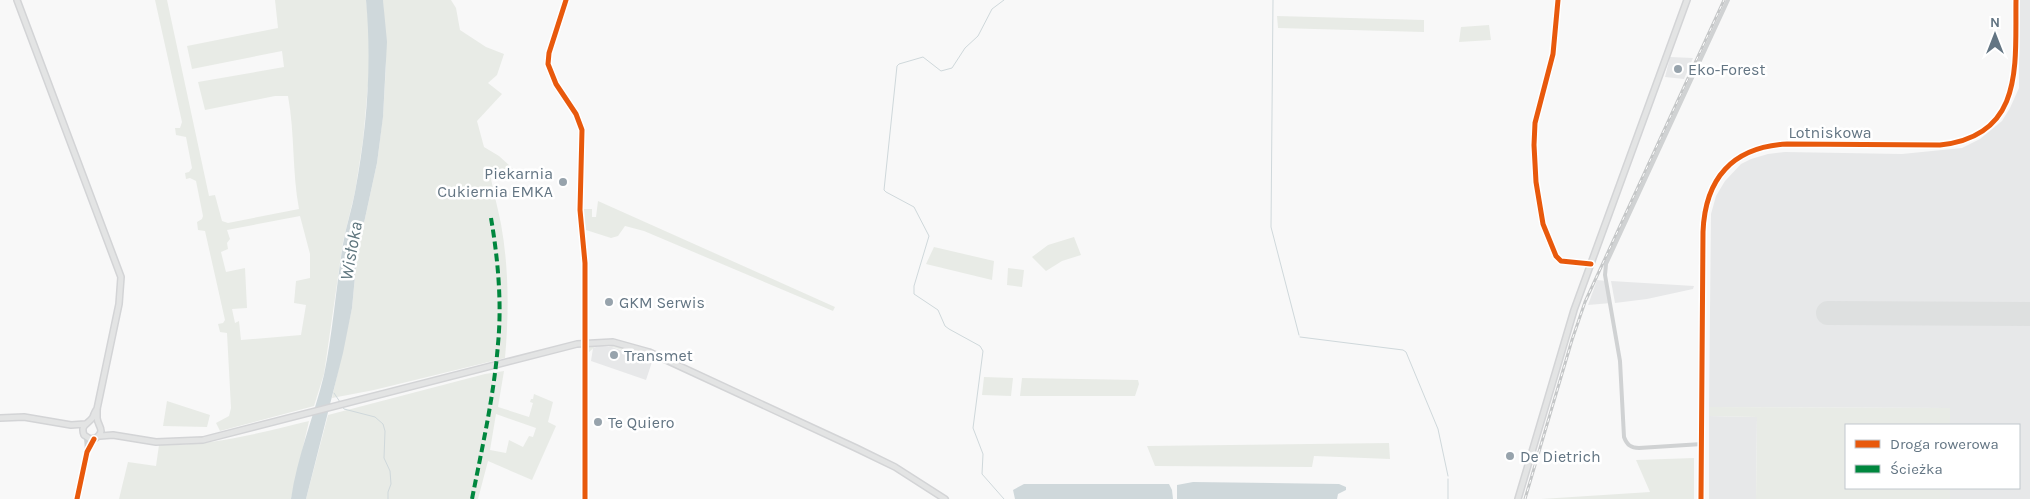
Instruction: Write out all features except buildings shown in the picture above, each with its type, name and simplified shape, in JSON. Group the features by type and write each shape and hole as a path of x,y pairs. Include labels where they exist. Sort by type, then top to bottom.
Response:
{"main road":[{"path":"17,0 121,277 120,304 97,409 98,422 102,428 113,435"},
{"path":"1518,499 1562,347 1590,264 1686,0"},
{"path":"70,425 84,435 97,438 113,435 156,442 203,440 226,436 551,350 585,343 613,342 650,352 856,448 895,468 944,499"},
{"path":"84,435 87,422 97,409"},
{"path":"0,418 30,418 70,425 98,422"},
{"path":"97,438 102,428"}],"street":[{"path":"566,0 549,52 548,64 556,84 576,114 582,130 580,210 585,263 585,499"},
{"path":"1558,0 1553,54 1535,123 1536,188 1543,224 1558,260 1590,264"},
{"path":"1702,444 1639,448 1632,447 1626,442 1623,427 1620,361 1605,267 1728,0"},
{"name":"Lotniskowa","path":"1701,499 1704,215 1707,198 1718,177 1731,163 1742,156 1757,148 1772,145 1933,146 1959,142 1977,134 2000,113 2012,87 2015,72 2016,0"},
{"path":"77,499 87,452 84,435"},
{"path":"87,452 97,438"}],"shaded area":[{"path":"155,0 167,0 209,196 215,195 222,221 228,223 299,209 288,96 275,96 205,110 198,82 284,67 282,51 192,69 187,46 278,28 275,0 366,0 369,24 369,74 363,140 355,192 343,242 324,374 314,406 220,431 216,423 229,416 231,408 227,333 220,332 218,324 223,323 225,320 205,231 198,230 197,222 203,216 196,181 190,178 186,179 185,173 189,172 192,168 186,137 176,135 175,128 180,128 182,122","holes":["300,216 310,254 310,278 296,281 294,303 306,305 301,335 241,340 239,321 235,323 232,309 247,308 245,268 226,272 221,252 228,249 227,243 230,239 227,230"]},
{"path":"383,0 451,0 456,8 460,30 486,47 504,54 497,75 488,83 502,94 477,121 484,147 499,156 520,175 491,177 506,257 508,308 505,358 374,390 332,398 352,308 357,255 377,163 383,116 386,65"},
{"path":"2019,0 2030,0 2030,499 1950,499 1950,489 2020,489 2020,424 1950,424 1950,408 1709,407 1711,214 1716,196 1725,181 1741,164 1768,154 1785,152 1902,154 1962,148 1980,139 2002,121 2019,88"},
{"path":"1277,16 1424,20 1424,32 1278,28"},
{"path":"1489,25 1491,40 1459,42 1461,27"},
{"name":"Eko-Forest","path":"1670,57 1693,58 1684,79 1665,77"},
{"path":"598,201 835,307 833,311 644,231 625,226 618,236 611,238 586,230 583,209 592,209 592,217 596,217"},
{"path":"1074,237 1081,255 1062,261 1046,271 1032,257 1048,245"},
{"path":"934,247 994,261 992,280 926,264"},
{"path":"1008,268 1024,270 1022,287 1007,285"},
{"path":"1597,280 1607,281 1611,303 1588,305"},
{"path":"1611,281 1694,286 1693,289 1647,299 1615,303"},
{"path":"598,344 636,350 649,355 653,359 652,362 618,348 604,346 595,347 588,353 589,347"},
{"path":"599,346 612,347 652,362 646,380 591,361 593,348"},
{"path":"504,371 498,407 529,417 533,403 530,402 534,394 553,402 548,422 556,426 532,480 488,461 478,499 306,499 328,415 485,374","holes":["496,414 536,428 533,437 529,436 523,447 509,440 506,453 490,450"]},
{"path":"984,377 1013,378 1011,396 982,395"},
{"path":"1022,378 1138,380 1139,384 1135,396 1020,396"},
{"path":"167,401 210,415 207,427 163,426"},
{"path":"1709,407 1950,408 1950,424 1845,424 1845,489 1950,489 1950,499 1756,499 1757,417 1709,416"},
{"path":"1709,416 1757,417 1756,499 1709,499"},
{"path":"309,421 291,499 119,499 128,462 156,466 159,445 216,441"},
{"path":"1389,443 1390,459 1314,456 1312,467 1155,466 1147,446"},
{"path":"1694,458 1694,499 1541,499 1650,492 1636,460"}],"water":[{"name":"Wisłoka","path":"366,0 383,0 387,42 383,117 377,163 357,255 352,308 343,353 306,499 291,499 301,452 324,375 343,244 359,168 368,72"},
{"path":"1193,482 1339,484 1346,487 1346,490 1338,494 1337,499 1177,499 1177,485"},
{"path":"1024,484 1169,484 1173,499 1015,499 1013,490"}],"waterway":[{"path":"1004,0 992,9 978,36 965,48 952,68 941,71 923,57 897,66 884,190 914,207 929,236 914,286 914,294 938,310 945,326 980,346 983,351 973,428 983,454 982,474 1004,499"},
{"path":"1273,0 1271,227 1299,335"},
{"path":"1300,337 1403,350 1406,352 1438,429 1448,476"},
{"path":"334,393 340,402"},
{"path":"342,406 344,409 375,417 383,424 385,431 384,458 390,471 391,484 388,499"},
{"path":"1448,479 1448,499"}],"runway":[{"path":"1828,313 2030,314"}],"railway":[{"path":"1525,499 1585,302 1724,0"}],"marked path":[{"path":"472,499 491,402 499,328 499,281 491,218"}],"cycle path":[{"path":"566,0 549,53 548,64 556,84 576,114 582,130 580,210 585,263 585,499"},
{"path":"1558,0 1553,54 1535,123 1536,182 1543,224 1556,256 1561,261 1591,264"},
{"path":"1701,499 1703,232 1709,196 1716,182 1725,169 1737,159 1768,146 1787,144 1940,145 1968,139 1988,128 2001,112 2010,93 2016,48 2016,0"},
{"path":"77,499 87,452 94,439"}],"place":[{"name":"Eko-Forest","path":"1678,69"},
{"name":"Piekarnia Cukiernia EMKA","path":"563,182"},
{"name":"GKM Serwis","path":"609,302"},
{"name":"Transmet","path":"614,355"},
{"name":"Te Quiero","path":"598,422"},
{"name":"De Dietrich","path":"1510,456"}]}
